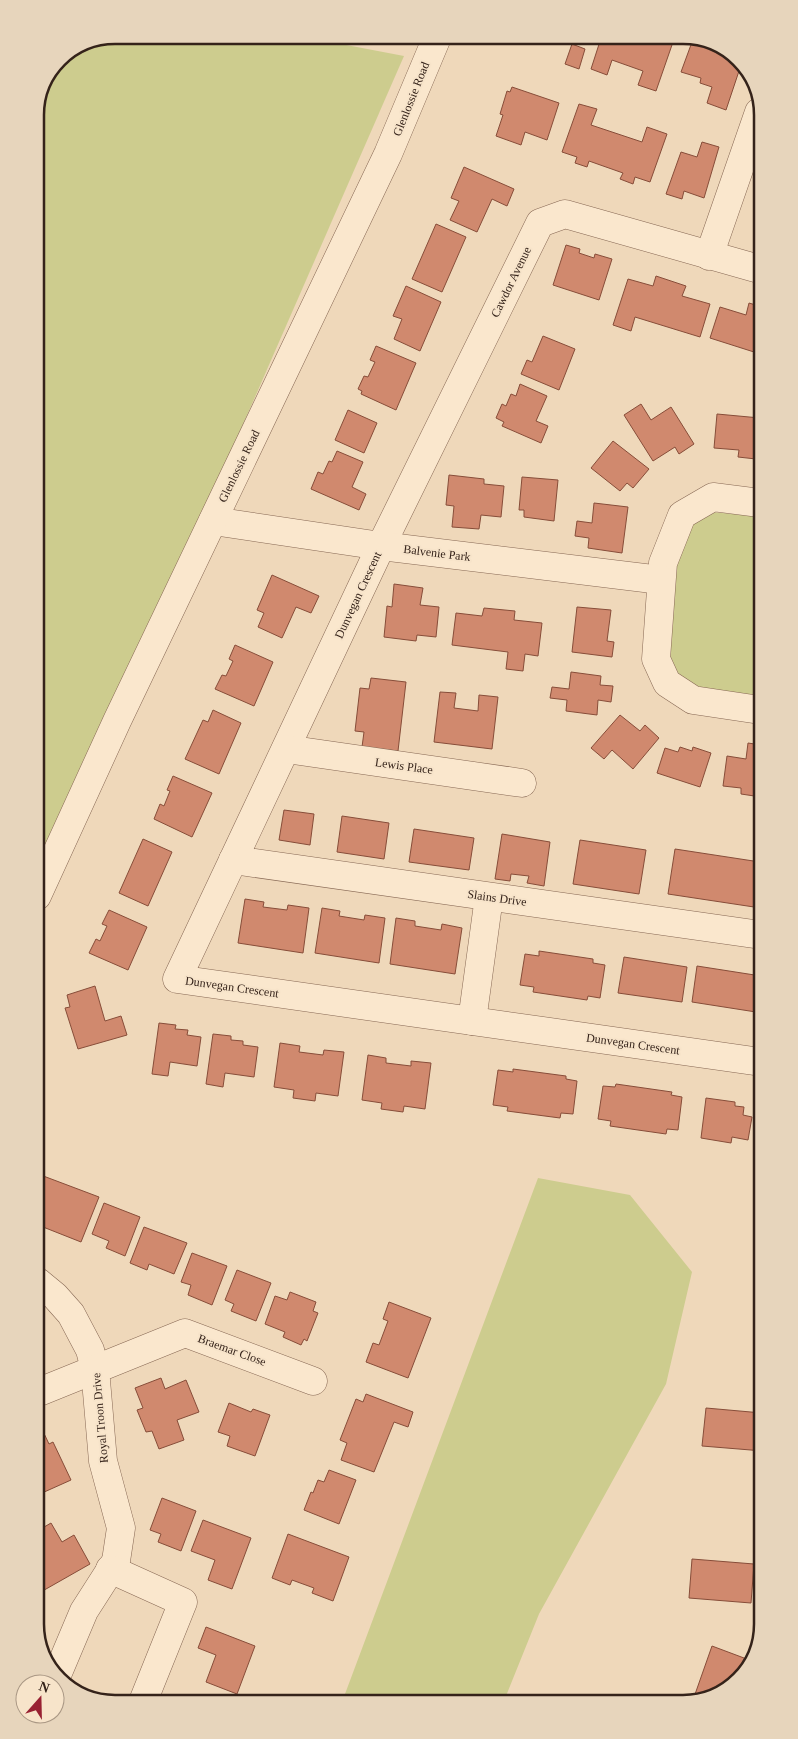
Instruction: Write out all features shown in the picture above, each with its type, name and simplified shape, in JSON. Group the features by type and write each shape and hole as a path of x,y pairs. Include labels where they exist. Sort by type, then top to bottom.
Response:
{"street":[{"name":"Glenlossie Road","path":"44,881 117,721 388,154 434,44"},
{"path":"709,256 754,126"},
{"name":"Cawdor Avenue","path":"381,546 540,223 564,214 754,268"},
{"path":"754,502 713,498 682,516 663,563 656,659 667,683 693,700 754,709"},
{"name":"Balvenie Park","path":"213,520 381,546 661,580"},
{"name":"Dunvegan Crescent","path":"381,546 177,979 754,1061"},
{"name":"Lewis Place","path":"286,749 522,783"},
{"name":"Slains Drive","path":"233,860 754,934"},
{"path":"472,1021 489,897"},
{"name":"Royal Troon Drive","path":"44,1287 56,1296 71,1314 90,1350 96,1369 103,1461 121,1528 116,1561 84,1611 60,1668"},
{"name":"Braemar Close","path":"44,1390 185,1333 313,1381"},
{"path":"110,1569 183,1602 146,1695"}],"shaded area":[{"path":"341,44 404,56 44,880 44,110 49,88 56,75 75,56 101,45"},
{"path":"709,512 754,516 754,698 697,689 683,684 666,663 671,578 691,524"},
{"path":"538,1178 630,1195 692,1272 666,1384 539,1614 506,1695 345,1695"}],"building":[{"path":"572,44 585,49 579,69 565,64"},
{"path":"599,44 672,44 656,91 638,85 643,71 612,60 607,75 591,69"},
{"path":"691,44 715,51 726,58 739,71 726,110 707,103 712,87 700,83 701,78 681,72"},
{"path":"512,87 559,103 547,140 525,132 521,145 496,136 503,115 500,114 507,91 510,92"},
{"path":"579,104 597,109 591,125 642,142 647,127 667,134 650,182 635,177 633,184 620,179 623,173 589,161 587,167 575,163 577,157 562,152"},
{"path":"702,142 719,147 704,198 684,191 682,199 666,194 681,152 697,157"},
{"path":"464,167 514,189 507,206 492,199 477,232 450,220 459,201 451,198"},
{"path":"436,224 466,237 442,292 412,279"},
{"path":"566,245 580,249 579,253 594,258 595,254 612,259 599,300 553,285"},
{"path":"656,276 686,286 682,296 710,304 700,337 635,317 631,331 613,325 628,279 653,286"},
{"path":"406,286 441,302 420,351 394,339 402,319 393,316"},
{"path":"749,303 754,304 754,352 710,338 720,307 746,315"},
{"path":"543,336 575,349 559,390 521,374 527,360 532,362"},
{"path":"376,346 416,363 396,410 361,394 362,391 358,389 364,376 368,377 375,362 370,360"},
{"path":"520,384 547,396 536,421 548,426 541,443 502,426 504,422 496,418 502,404 506,406 511,394 516,396"},
{"path":"641,404 651,420 671,407 694,444 679,454 675,447 653,461 624,415"},
{"path":"348,410 377,423 364,453 335,440"},
{"path":"717,414 754,417 754,459 738,457 739,450 714,448"},
{"path":"613,441 649,469 633,488 627,483 620,491 591,468"},
{"path":"337,451 363,462 352,487 366,494 359,510 311,489 318,472 323,474 329,461 332,462"},
{"path":"449,475 484,479 484,484 504,486 501,517 481,515 479,529 452,527 454,506 446,505"},
{"path":"522,477 558,480 554,521 524,517 524,510 519,510"},
{"path":"594,503 628,507 622,553 588,548 589,538 575,536 577,521 592,523"},
{"path":"272,575 319,596 311,613 296,607 282,638 258,627 264,613 257,610"},
{"path":"394,584 423,588 420,605 439,607 436,637 417,635 416,641 384,637 387,606 392,607"},
{"path":"577,607 611,610 607,641 614,642 612,657 572,652"},
{"path":"484,608 515,611 514,620 542,623 538,656 525,654 523,671 506,669 508,652 452,645 456,613 482,616"},
{"path":"235,645 273,662 254,706 215,689 222,675 226,676 233,661 229,659"},
{"path":"571,672 601,676 600,685 613,686 611,702 598,700 597,715 566,711 567,700 550,698 552,687 569,689"},
{"path":"371,678 406,682 398,751 362,747 364,732 355,731 360,688 369,689"},
{"path":"440,692 456,693 454,708 478,711 479,695 498,697 492,749 434,742"},
{"path":"213,710 241,723 219,774 185,759 203,720 208,722"},
{"path":"620,715 640,731 645,725 659,738 633,769 612,750 604,759 591,748"},
{"path":"748,743 754,744 754,796 741,794 741,788 723,786 727,756 746,759"},
{"path":"680,747 692,751 693,747 711,753 700,787 657,773 665,748 678,752"},
{"path":"173,776 212,793 192,837 154,819 160,804 164,806 170,791 167,790"},
{"path":"284,810 314,814 310,845 279,840"},
{"path":"342,816 389,823 384,859 337,852"},
{"path":"414,829 474,838 469,870 409,862"},
{"path":"502,834 550,842 544,886 527,883 529,876 511,874 510,881 495,879"},
{"path":"143,839 172,852 148,906 119,893"},
{"path":"580,840 646,850 639,894 573,884"},
{"path":"675,849 754,861 754,907 668,894"},
{"path":"245,899 264,902 263,907 287,910 288,905 309,908 303,953 238,943"},
{"path":"322,908 340,911 339,916 364,920 365,915 385,918 379,963 315,953"},
{"path":"109,910 147,927 128,970 89,953 96,939 100,941 107,926 102,924"},
{"path":"396,918 415,921 415,926 441,930 442,924 462,928 455,974 390,964"},
{"path":"539,951 593,959 593,963 605,965 600,998 588,996 587,1000 533,992 534,987 520,985 525,954 539,956"},
{"path":"624,957 687,967 682,1002 618,993"},
{"path":"697,966 754,975 754,1012 692,1002"},
{"path":"95,986 105,1021 121,1016 127,1035 78,1049 65,1008 70,1007 67,995"},
{"path":"159,1023 176,1025 175,1029 188,1030 187,1035 201,1037 197,1066 170,1062 168,1076 152,1074"},
{"path":"213,1034 231,1036 231,1040 243,1041 243,1045 258,1047 254,1077 225,1073 223,1087 206,1084"},
{"path":"280,1043 300,1046 299,1052 323,1055 324,1050 344,1052 338,1096 316,1093 315,1101 293,1098 294,1090 274,1087"},
{"path":"368,1055 386,1058 386,1063 411,1066 411,1061 431,1063 425,1109 404,1106 403,1112 381,1109 382,1103 362,1100"},
{"path":"513,1069 566,1076 566,1079 577,1081 573,1114 561,1113 560,1118 507,1111 508,1107 493,1105 498,1070 513,1072"},
{"path":"616,1084 672,1092 671,1095 682,1097 678,1130 667,1129 666,1134 610,1126 611,1121 598,1119 603,1086 615,1087"},
{"path":"706,1098 735,1102 735,1106 744,1107 743,1115 752,1117 748,1140 732,1137 731,1143 701,1138"},
{"path":"44,1176 99,1197 81,1242 44,1227"},
{"path":"104,1203 140,1217 125,1256 106,1248 109,1241 92,1234"},
{"path":"144,1227 187,1243 174,1274 149,1264 147,1270 130,1263"},
{"path":"192,1253 227,1266 212,1305 188,1295 191,1285 181,1282"},
{"path":"237,1270 271,1283 256,1321 231,1311 234,1304 225,1300"},
{"path":"290,1292 316,1302 313,1311 318,1313 307,1341 304,1339 301,1345 283,1337 285,1332 265,1324 275,1296 287,1300"},
{"path":"389,1302 431,1318 408,1378 366,1362 373,1343 379,1345 388,1321 383,1319"},
{"path":"161,1378 165,1389 186,1380 199,1412 177,1420 184,1440 159,1449 152,1431 146,1432 137,1410 143,1408 135,1388"},
{"path":"366,1394 413,1412 408,1427 394,1422 374,1472 341,1460 347,1443 340,1440 356,1399 363,1402"},
{"path":"229,1403 251,1412 253,1409 270,1415 255,1456 227,1446 230,1436 218,1432"},
{"path":"706,1408 754,1412 754,1450 702,1446"},
{"path":"44,1433 49,1444 53,1442 71,1480 44,1492"},
{"path":"329,1470 356,1480 339,1524 304,1510 318,1480 324,1482"},
{"path":"162,1498 196,1511 181,1551 158,1542 161,1534 150,1530"},
{"path":"203,1520 251,1538 232,1589 208,1580 215,1560 191,1551"},
{"path":"51,1523 62,1542 74,1535 90,1564 44,1590 44,1527"},
{"path":"288,1534 349,1557 333,1601 312,1593 314,1588 292,1580 290,1585 272,1578"},
{"path":"692,1559 754,1564 751,1603 689,1598"},
{"path":"206,1627 255,1646 237,1694 206,1682 216,1655 198,1648"},
{"path":"712,1646 745,1658 726,1681 719,1686 695,1694"}]}
